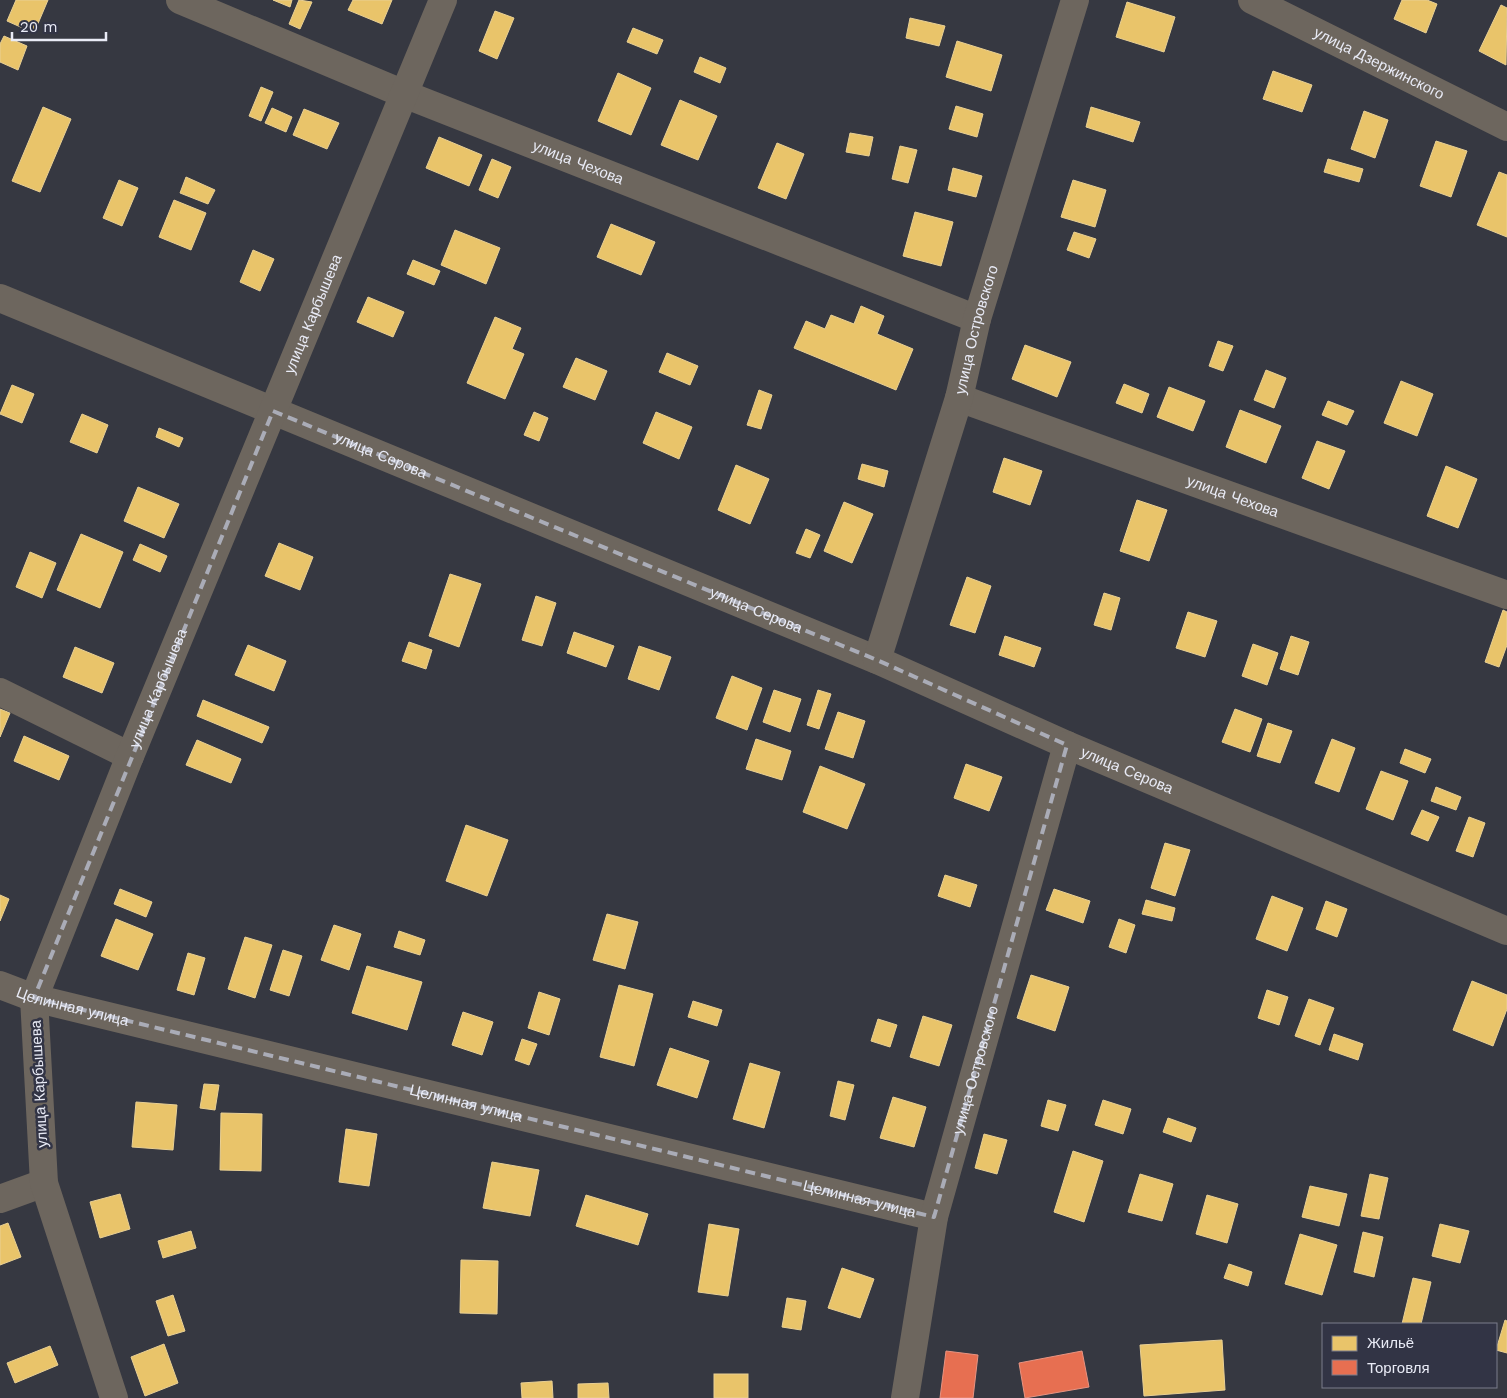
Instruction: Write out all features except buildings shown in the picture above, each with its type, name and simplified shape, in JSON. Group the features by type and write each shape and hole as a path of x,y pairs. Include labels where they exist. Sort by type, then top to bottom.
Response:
{"street":[{"name":"улица Чехова","path":"180,0 404,94 977,319"},
{"name":"улица Карбышева","path":"114,1398 44,1183 34,998 130,756 443,0"},
{"name":"улица Островского","path":"877,660 959,398 977,319 1075,0"},
{"name":"улица Дзержинского","path":"1252,0 1507,127"},
{"name":"улица Серова","path":"0,298 877,660 1067,745 1507,931"},
{"name":"улица Чехова","path":"959,398 1507,595"},
{"path":"0,692 130,756"},
{"name":"улица Островского","path":"904,1398 934,1217 1067,745"},
{"name":"Целинная улица","path":"0,985 34,998 934,1217"},
{"path":"0,1199 44,1183"}],"highlighted area":[{"path":"273,411 877,660 1067,745 934,1217 34,998"}]}
